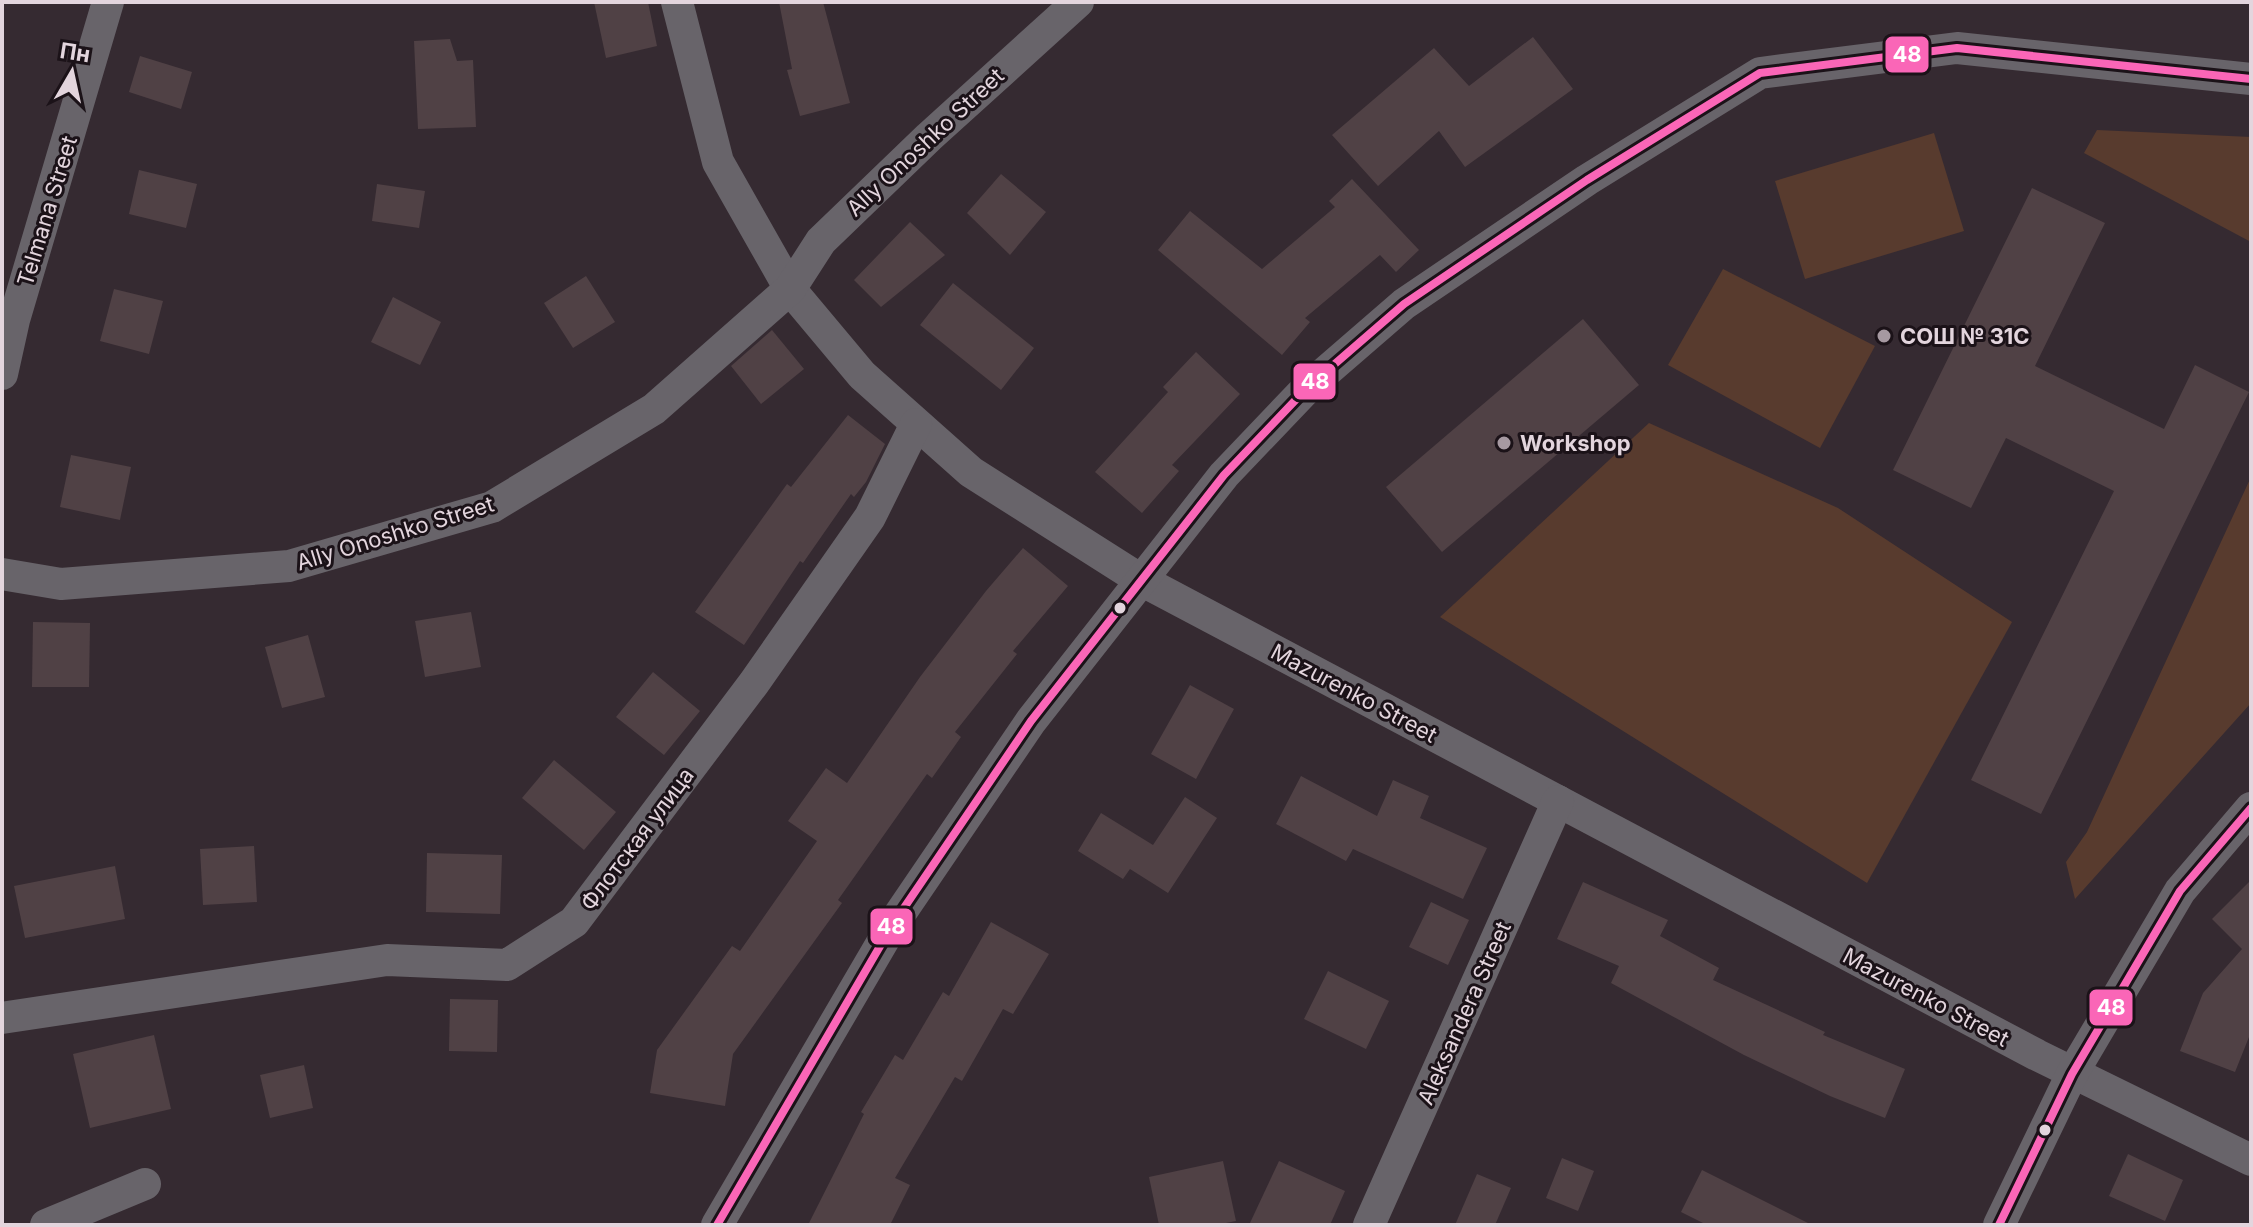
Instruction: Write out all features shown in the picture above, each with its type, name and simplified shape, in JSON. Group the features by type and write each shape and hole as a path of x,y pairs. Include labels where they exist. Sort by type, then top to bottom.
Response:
{"street":[{"name":"Telmana Street","path":"2,374 8,320 108,2"},
{"name":"Mazurenko Street","path":"677,2 718,162 790,289 862,375 971,472 1141,580 2072,1074 2251,1160"},
{"name":"Ally Onoshko Street","path":"2,574 61,584 289,566 492,507 654,409 790,289 821,241 929,137 1078,2"},
{"path":"717,1225 893,924 1031,721 1224,475 1307,388 1404,304 1587,180 1760,73 1957,48 2251,79"},
{"name":"Флотская улица","path":"2,1018 387,960 507,965 574,922 754,683 870,517 916,424"},
{"name":"Aleksandera Street","path":"1369,1225 1558,801"},
{"path":"1999,1225 2072,1074 2180,891 2251,808"},
{"path":"46,1225 145,1184"}],"shaded area":[{"path":"2097,130 2251,137 2251,242 2084,153"},
{"path":"1934,133 1964,231 1805,279 1775,181"},
{"path":"1723,269 1875,346 1820,448 1668,365"},
{"path":"1649,423 1838,508 2012,622 1867,883 1440,617"},
{"path":"2251,477 2251,703 2075,899 2066,862 2087,832"}],"building":[{"path":"594,2 648,2 657,46 606,58"},
{"path":"779,2 823,2 850,103 800,116 787,70 792,69"},
{"path":"1533,37 1573,89 1465,167 1439,131 1378,186 1332,135 1434,48 1469,86"},
{"path":"450,39 457,61 473,60 476,127 418,129 414,41"},
{"path":"140,56 192,72 181,109 129,92"},
{"path":"139,170 197,184 186,228 129,214"},
{"path":"1001,174 1046,212 1010,255 967,213"},
{"path":"1352,179 1419,250 1396,272 1380,255 1305,318 1310,322 1282,355 1158,250 1190,211 1262,269 1335,207 1329,201"},
{"path":"377,184 425,191 419,228 372,221"},
{"path":"2032,188 2105,223 2035,366 2164,429 2195,365 2249,392 2041,814 1971,780 2114,491 2006,438 1971,508 1893,470"},
{"path":"910,222 945,255 881,307 854,280"},
{"path":"586,276 615,322 573,348 544,303"},
{"path":"953,283 1034,348 1001,390 920,325"},
{"path":"114,289 163,301 149,354 100,341"},
{"path":"393,297 441,322 420,365 371,342"},
{"name":"Workshop","path":"1583,319 1639,385 1442,552 1386,487"},
{"path":"772,330 804,369 761,404 731,366"},
{"path":"1196,352 1240,394 1172,465 1179,471 1142,513 1095,472 1168,392 1163,387"},
{"path":"848,415 885,444 866,482 854,497 851,494 803,563 800,561 744,645 695,612 787,484 791,487"},
{"path":"71,455 131,467 120,520 60,507"},
{"path":"1023,548 1068,586 1013,651 1017,654 955,732 961,737 932,778 927,774 838,900 842,903 733,1054 725,1106 650,1093 657,1050 732,946 740,951 817,841 788,821 826,768 847,783 920,677"},
{"path":"471,612 481,667 425,677 415,621"},
{"path":"33,622 90,623 89,687 32,687"},
{"path":"308,635 325,697 282,708 265,647"},
{"path":"653,672 700,711 664,755 616,717"},
{"path":"1190,685 1234,709 1196,779 1151,754"},
{"path":"554,760 616,812 584,850 522,798"},
{"path":"1301,776 1377,816 1393,780 1429,796 1420,818 1487,848 1463,899 1353,849 1346,861 1276,824"},
{"path":"1185,797 1217,818 1168,893 1130,869 1123,879 1078,851 1101,813 1153,845"},
{"path":"254,846 257,902 203,905 200,849"},
{"path":"427,853 502,855 500,914 426,912"},
{"path":"115,866 125,919 25,938 14,886"},
{"path":"2251,880 2251,1032 2235,1072 2180,1051 2203,993 2242,949 2212,919"},
{"path":"1583,882 1668,920 1660,936 1719,968 1713,980 1825,1032 1823,1035 1905,1069 1885,1118 1744,1055 1611,983 1619,966 1557,939"},
{"path":"1431,902 1469,920 1448,965 1409,947"},
{"path":"991,922 1049,954 1013,1014 1003,1009 962,1081 955,1077 895,1178 910,1185 890,1225 808,1225 864,1114 861,1112 895,1055 903,1060 943,992 949,996"},
{"path":"1328,971 1389,1001 1366,1049 1304,1019"},
{"path":"450,999 498,1000 497,1052 449,1051"},
{"path":"154,1035 171,1109 90,1128 73,1054"},
{"path":"304,1065 313,1108 270,1118 260,1075"},
{"path":"2128,1154 2183,1180 2165,1221 2109,1196"},
{"path":"1562,1158 1594,1171 1578,1211 1546,1198"},
{"path":"1223,1161 1236,1221 1216,1225 1159,1225 1149,1177"},
{"path":"1279,1161 1345,1191 1330,1225 1249,1225"},
{"path":"1702,1170 1812,1225 1707,1225 1681,1212"},
{"path":"1477,1174 1511,1188 1495,1225 1455,1225"}],"transit line":[{"name":"48","path":"717,1225 893,924 1031,721 1224,475 1307,388 1404,304 1587,180 1760,73 1957,48 2251,79"},
{"name":"48","path":"1999,1225 2072,1074 2180,891 2251,808"}],"place":[{"name":"СОШ № 31С","path":"1884,336"},
{"name":"Workshop","path":"1504,443"}]}
